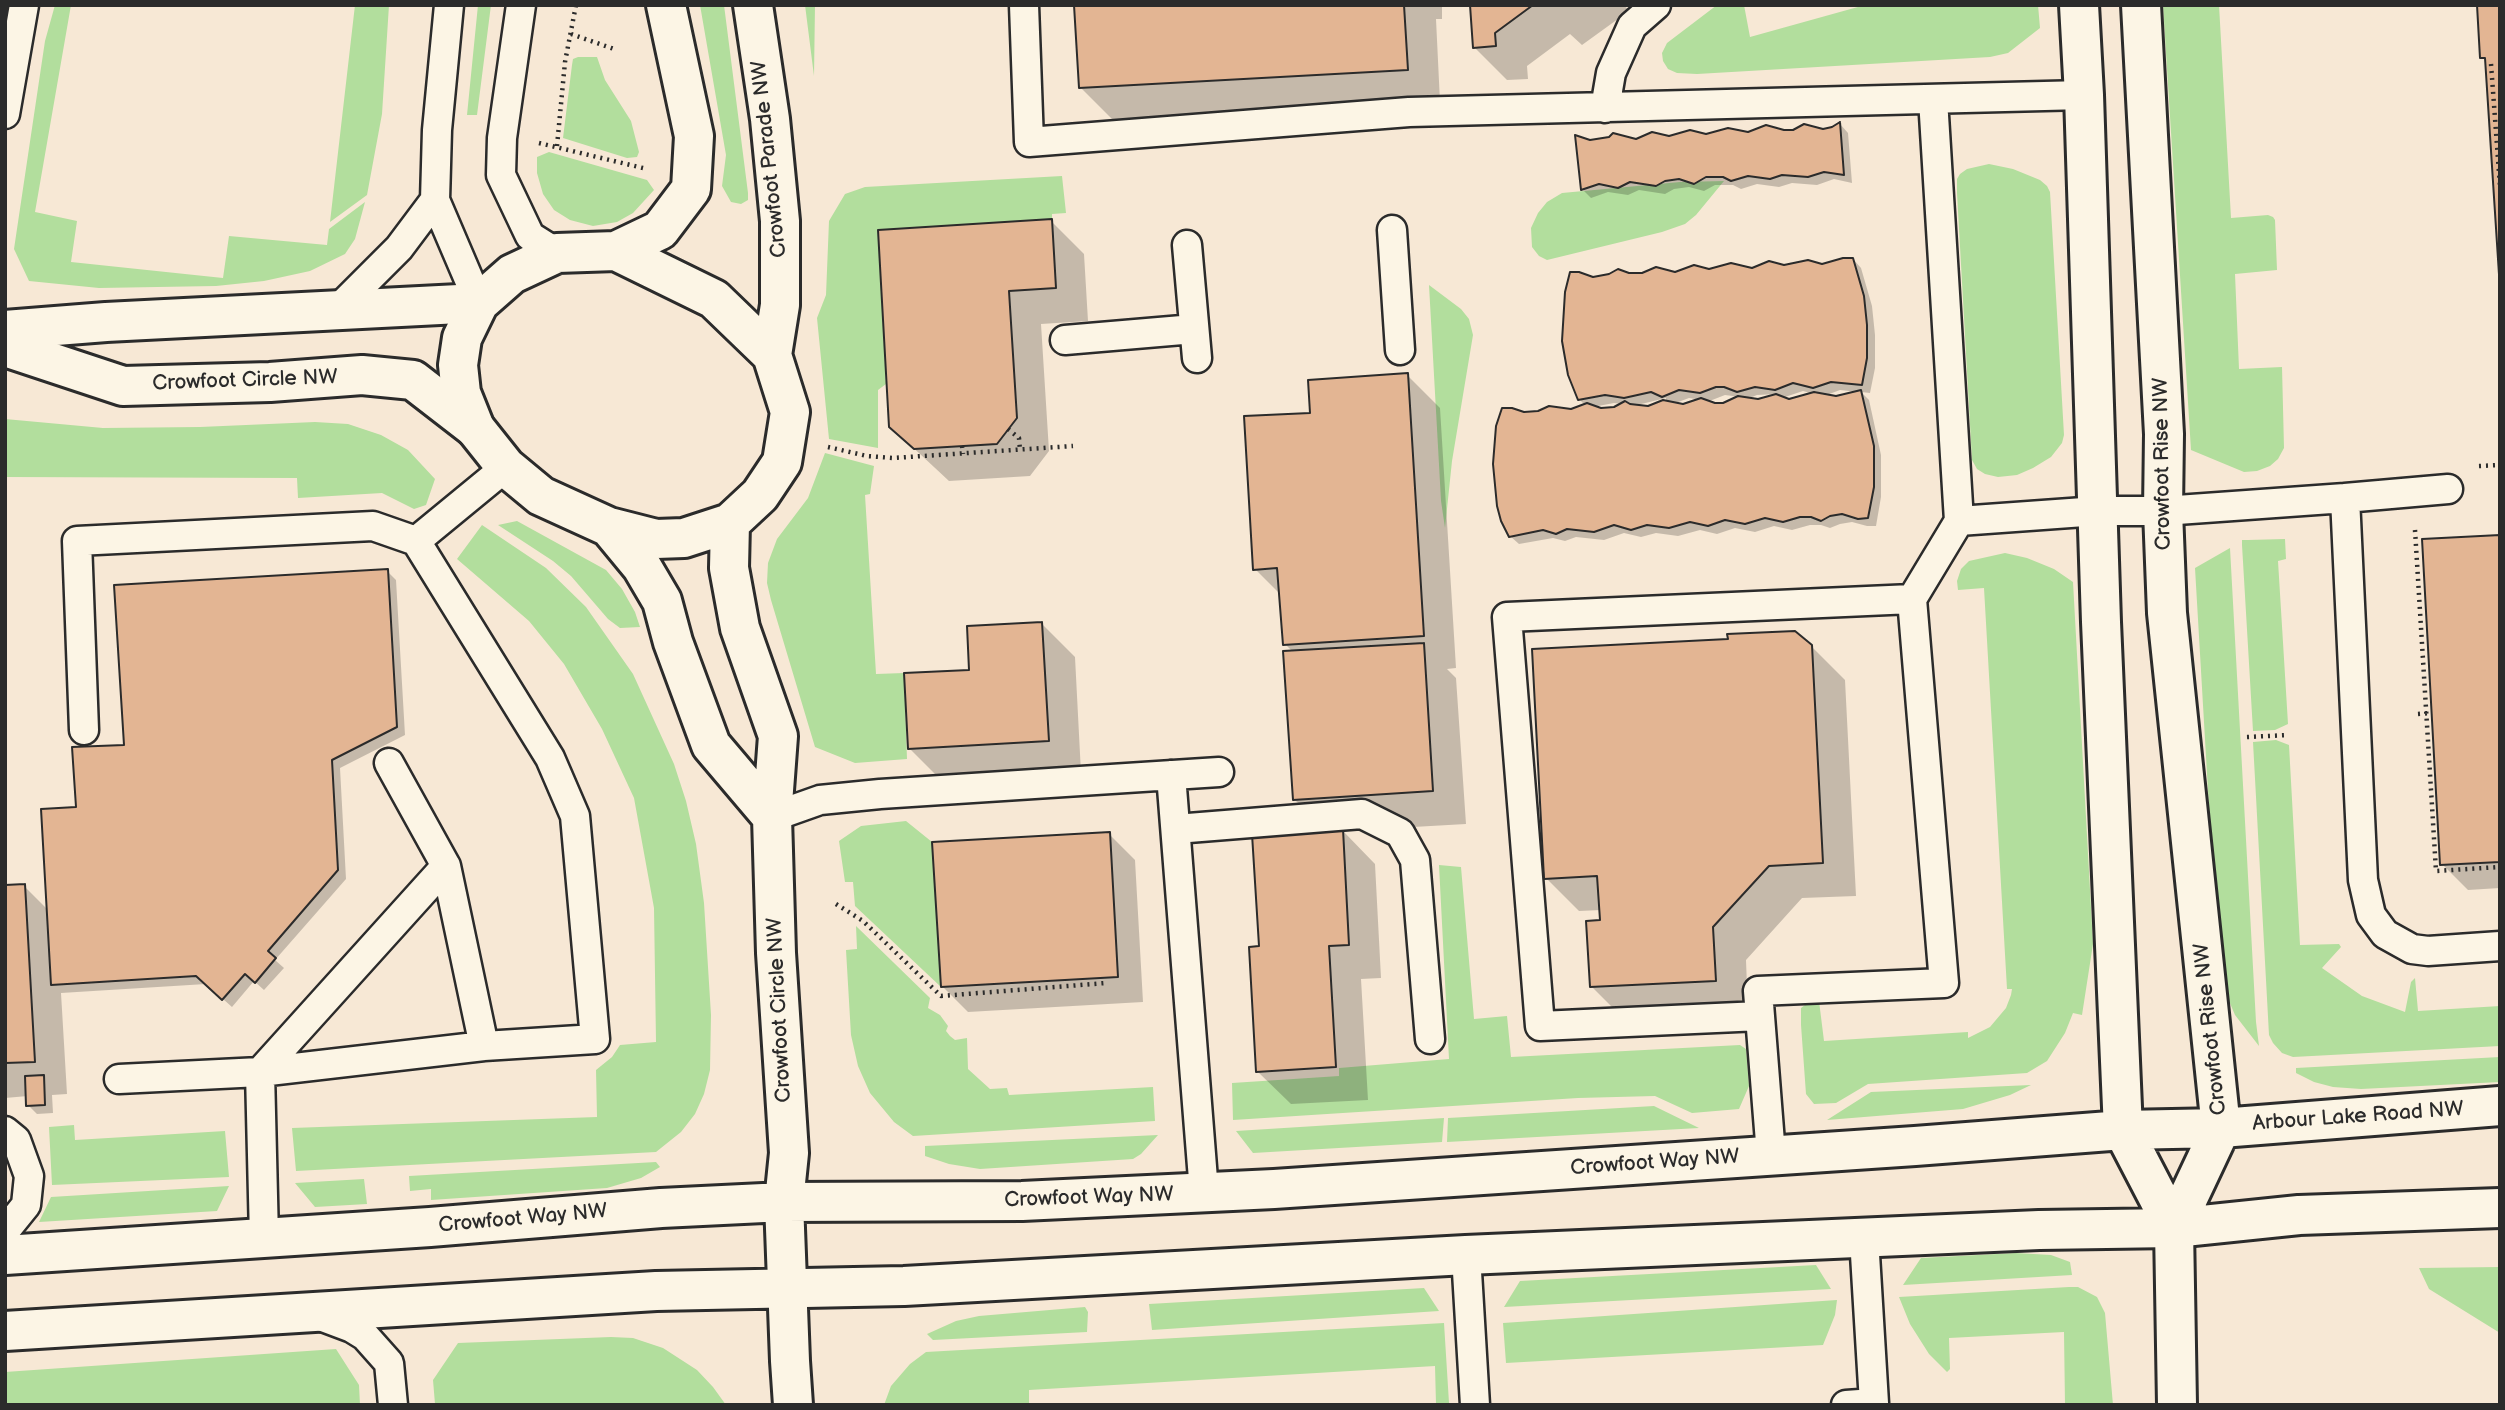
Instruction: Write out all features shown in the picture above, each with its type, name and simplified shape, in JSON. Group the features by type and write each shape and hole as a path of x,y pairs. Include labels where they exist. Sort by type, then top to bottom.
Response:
{"street":[{"path":"616,251 713,299 772,355 790,412 782,462 760,495 730,523 684,538 656,539 609,527 541,496 506,467 475,428 461,393 458,365 462,338 479,303 512,274 557,253 616,251 660,230 691,189 694,136 666,5"},
{"name":"Crowfoot Parade NW","path":"753,5 780,221 779,305 772,355"},
{"path":"2079,5 2123,1130 2174,1228 2177,1405"},
{"name":"Crowfoot Rise NW","path":"2141,5 2164,434 2163,511 2167,613 2221,1128 2174,1228"},
{"path":"5,330 106,322 479,303"},
{"name":"Crowfoot Circle NW","path":"5,347 123,386 270,382 362,375 413,380 475,428"},
{"name":"Crowfoot Circle NW","path":"730,523 729,568 740,628 778,736 772,817 776,954 789,1153 785,1202 793,1405"},
{"path":"609,527 642,566 662,601 673,642 711,745 772,817"},
{"name":"Arbour Lake Road NW","path":"2173,1130 2500,1106"},
{"name":"Crowfoot Way NW","path":"5,1255 660,1208 785,1202 1022,1201 1203,1192 2123,1130 2173,1130"},
{"path":"5,1331 642,1292 787,1286 904,1286 1466,1255 2039,1230 2174,1228 2299,1215 2500,1208"}],"lane":[{"path":"5,114 24,5"},
{"path":"449,5 436,130 435,200 479,303"},
{"path":"521,5 502,138 501,176 530,236 557,253"},
{"path":"1024,5 1029,142 1409,112 2084,95"},
{"path":"1605,107 1611,73 1632,26 1656,5"},
{"path":"1771,1155 1758,991 1944,983 1912,599 1959,520 1933,99"},
{"path":"336,312 399,248 435,200"},
{"path":"1392,230 1400,350"},
{"path":"1187,245 1197,358"},
{"path":"1065,340 1194,329"},
{"path":"416,541 506,467"},
{"path":"1959,520 2098,511 2163,511 2448,489"},
{"path":"2345,498 2364,880 2371,915 2385,934 2412,949 2428,951 2500,946"},
{"path":"84,730 77,541 373,526 416,541 550,758 575,816 596,1039 484,1046 260,1072 119,1079"},
{"path":"1760,1016 1540,1026 1507,617 1912,599"},
{"path":"389,763 446,866 484,1046"},
{"path":"772,817 820,800 868,795 1219,772"},
{"path":"1171,775 1203,1192"},
{"path":"1175,829 1362,814 1400,833 1415,860 1430,1039"},
{"path":"264,1238 260,1072 446,866"},
{"path":"5,1231 26,1205 29,1176 9,1131"},
{"path":"1864,1238 1865,1404"},
{"path":"1466,1255 1475,1405"},
{"path":"311,1312 365,1336 389,1363 393,1405"}],"path":[{"path":"557,146 565,62 576,5"},
{"path":"571,34 614,49"},
{"path":"2491,64 2500,187"},
{"path":"532,142 647,169"},
{"path":"1008,429 1019,438 1020,450"},
{"path":"817,445 867,456 893,458 1073,446"},
{"path":"962,446 963,454"},
{"path":"922,449 922,456"},
{"path":"2413,491 2435,870 2500,867"},
{"path":"2418,714 2432,713"},
{"path":"2247,737 2288,734"},
{"path":"836,904 863,921 942,996 1106,983"}],"green space":[{"path":"55,5 71,5 35,212 77,221 71,262 223,278 229,236 327,245 329,229 365,202 355,239 345,254 310,271 264,281 216,286 99,288 29,281 14,249 45,41"},
{"path":"355,5 389,5 382,114 367,195 330,222"},
{"path":"478,5 491,5 477,115 467,115"},
{"path":"700,5 724,5 748,193 748,200 741,204 731,202 722,186 726,155"},
{"path":"805,5 815,5 814,76"},
{"path":"1717,5 1744,5 1750,37 1865,5 2038,5 2040,28 2008,53 1990,57 1697,74 1677,73 1668,69 1662,53 1667,43"},
{"path":"2163,5 2219,5 2231,218 2268,215 2275,220 2277,270 2235,274 2239,369 2282,367 2284,448 2270,466 2257,471 2244,472 2191,450"},
{"path":"597,57 605,80 631,121 639,152 637,157 627,158 563,138 573,59"},
{"path":"549,152 647,180 654,190 633,213 617,222 593,226 570,220 554,210 543,194 537,173 537,157"},
{"path":"1989,164 2013,169 2040,180 2050,192 2064,435 2062,443 2051,457 2017,475 1998,477 1977,469 1972,460 1957,193 1957,179 1960,174 1967,169"},
{"path":"1062,176 1066,213 1052,214 1052,219 878,230 886,384 878,390 878,448 829,439 817,318 826,295 829,221 845,194 865,187"},
{"path":"1724,181 1696,215 1685,224 1662,232 1547,260 1539,256 1532,247 1531,228 1538,213 1547,202 1562,193 1680,182"},
{"path":"1429,285 1461,309 1469,319 1473,335 1452,461 1445,528 1441,501"},
{"path":"5,419 103,428 315,422 348,424 381,435 408,450 435,479 426,505 414,509 382,493 298,498 297,478 5,477"},
{"path":"825,453 874,466 870,494 865,495 876,674 904,673 907,759 855,763 815,747 771,600 767,583 768,563 777,539 808,498"},
{"path":"517,521 606,570 622,589 640,627 620,628 608,619 571,576 498,525"},
{"path":"482,525 546,568 586,607 633,674 674,764 696,844 704,903 711,1015 710,1070 704,1094 695,1114 681,1132 656,1152 296,1171 292,1128 597,1117 596,1070 612,1057 620,1045 656,1042 654,908 634,798 602,729 564,664 529,621 457,559"},
{"path":"2285,539 2286,559 2278,561 2288,724 2275,730 2253,731 2242,540"},
{"path":"2230,548 2259,1046 2235,1015 2218,962 2195,568"},
{"path":"2005,553 2054,569 2073,582 2093,944 2082,1015 2073,1013 2065,1033 2047,1061 2027,1073 1868,1084 1836,1103 1814,1104 1806,1094 1801,1025 1801,1008 1805,1005 1819,1001 1824,1041 1968,1032 1968,1038 1990,1027 2006,1008 2011,995 2012,989 2007,989 1984,588 1958,590 1957,581 1961,569 1969,561"},
{"path":"2276,740 2289,745 2300,945 2339,944 2341,947 2322,968 2362,996 2405,1012 2411,982 2415,978 2418,1011 2500,1006 2500,1046 2293,1057 2282,1053 2273,1043 2269,1035 2253,742"},
{"path":"906,821 932,842 941,987 855,906 853,882 845,882 839,841 861,826"},
{"path":"1439,865 1461,867 1474,1019 1507,1016 1511,1057 1740,1045 1746,1049 1749,1086 1739,1109 1692,1113 1655,1096 1578,1098 1233,1120 1232,1083 1339,1076 1339,1068 1449,1059"},
{"path":"856,926 930,998 928,1008 940,1015 948,1026 946,1031 950,1036 955,1040 967,1038 968,1069 990,1089 1007,1088 1009,1095 1153,1087 1155,1121 913,1136 894,1122 870,1093 858,1066 851,1035 846,950 857,949"},
{"path":"2500,1057 2500,1082 2361,1089 2333,1087 2296,1073 2296,1068"},
{"path":"2031,1085 2010,1095 1963,1109 1827,1120 1871,1092"},
{"path":"1654,1106 1699,1128 1447,1142 1448,1118"},
{"path":"1444,1118 1442,1142 1253,1153 1236,1131"},
{"path":"74,1125 75,1140 225,1131 229,1177 52,1185 49,1127"},
{"path":"1158,1135 1133,1159 980,1169 949,1164 925,1156 925,1146"},
{"path":"656,1162 660,1167 641,1178 607,1188 431,1200 431,1189 410,1191 409,1176"},
{"path":"364,1179 367,1204 315,1207 295,1183"},
{"path":"229,1186 217,1211 39,1222 51,1197"},
{"path":"2016,1253 2051,1255 2070,1262 2072,1275 1903,1285 1921,1258"},
{"path":"1816,1265 1831,1289 1504,1307 1520,1281"},
{"path":"2500,1267 2500,1333 2429,1289 2419,1268"},
{"path":"2078,1287 2097,1297 2105,1313 2113,1405 2065,1405 2064,1332 1949,1338 1950,1369 1947,1372 1929,1354 1910,1324 1899,1297"},
{"path":"1424,1288 1439,1311 1152,1330 1149,1304"},
{"path":"1837,1300 1835,1315 1823,1345 1506,1363 1503,1323"},
{"path":"1085,1307 1088,1312 1087,1332 933,1340 927,1334 956,1321 979,1316"},
{"path":"1444,1323 1449,1403 1436,1404 1435,1366 1029,1390 1029,1405 884,1405 891,1386 910,1364 926,1352"},
{"path":"633,1338 663,1348 697,1370 726,1405 435,1404 433,1380 458,1343"},
{"path":"336,1349 359,1385 360,1405 5,1405 5,1372"}],"building":[{"path":"1074,5 1404,5 1408,70 1079,88"},
{"path":"1470,5 1533,5 1495,33 1496,46 1473,48"},
{"path":"2477,5 2500,5 2500,290 2485,58 2480,58"},
{"path":"1840,122 1844,175 1824,172 1808,177 1782,175 1770,179 1748,176 1731,181 1723,177 1706,177 1694,184 1679,179 1665,181 1656,186 1630,182 1618,188 1599,184 1581,190 1575,135 1590,140 1609,137 1613,133 1636,139 1652,132 1669,136 1690,130 1706,134 1728,128 1748,132 1766,125 1793,130 1804,124 1823,129"},
{"path":"1052,219 1056,288 1009,291 1017,418 997,444 914,449 889,427 878,230"},
{"path":"1853,258 1864,296 1867,358 1862,385 1831,382 1813,388 1793,383 1775,390 1755,387 1737,392 1716,387 1700,393 1679,390 1662,397 1651,392 1624,398 1605,395 1578,400 1568,375 1562,341 1565,292 1570,272 1593,277 1618,269 1629,273 1642,273 1656,267 1675,272 1694,265 1709,269 1731,263 1752,268 1769,261 1784,265 1808,260 1822,264"},
{"path":"1408,373 1424,636 1283,645 1277,568 1253,570 1244,416 1310,413 1308,380"},
{"path":"1861,390 1874,446 1874,487 1868,518 1858,519 1842,514 1821,521 1811,517 1783,522 1765,518 1745,524 1725,520 1708,526 1690,522 1669,528 1647,525 1631,530 1614,525 1594,532 1567,529 1556,534 1543,530 1509,537 1501,521 1493,464 1496,426 1502,408 1524,412 1538,411 1549,406 1571,409 1587,403 1601,408 1614,407 1625,401 1648,406 1663,400 1683,404 1701,398 1723,403 1738,396 1758,399 1776,394 1789,399 1814,392 1836,396"},
{"path":"2500,535 2500,862 2440,865 2422,539"},
{"path":"388,569 397,727 332,760 338,870 268,951 276,958 255,983 245,974 222,1000 196,976 51,985 41,809 76,807 72,747 124,745 114,585"},
{"path":"1042,622 1049,741 908,749 904,673 969,670 967,626"},
{"path":"1795,631 1812,645 1823,863 1769,866 1713,927 1716,981 1590,987 1586,921 1600,920 1597,876 1544,879 1532,649 1728,639 1727,634"},
{"path":"1424,643 1433,791 1293,800 1283,651"},
{"path":"1343,829 1349,945 1329,946 1336,1067 1256,1072 1249,947 1259,946 1252,834"},
{"path":"1110,832 1118,977 941,987 932,842"},
{"path":"25,884 35,1062 5,1063 5,885"},
{"path":"44,1075 45,1105 26,1106 25,1076"}]}
